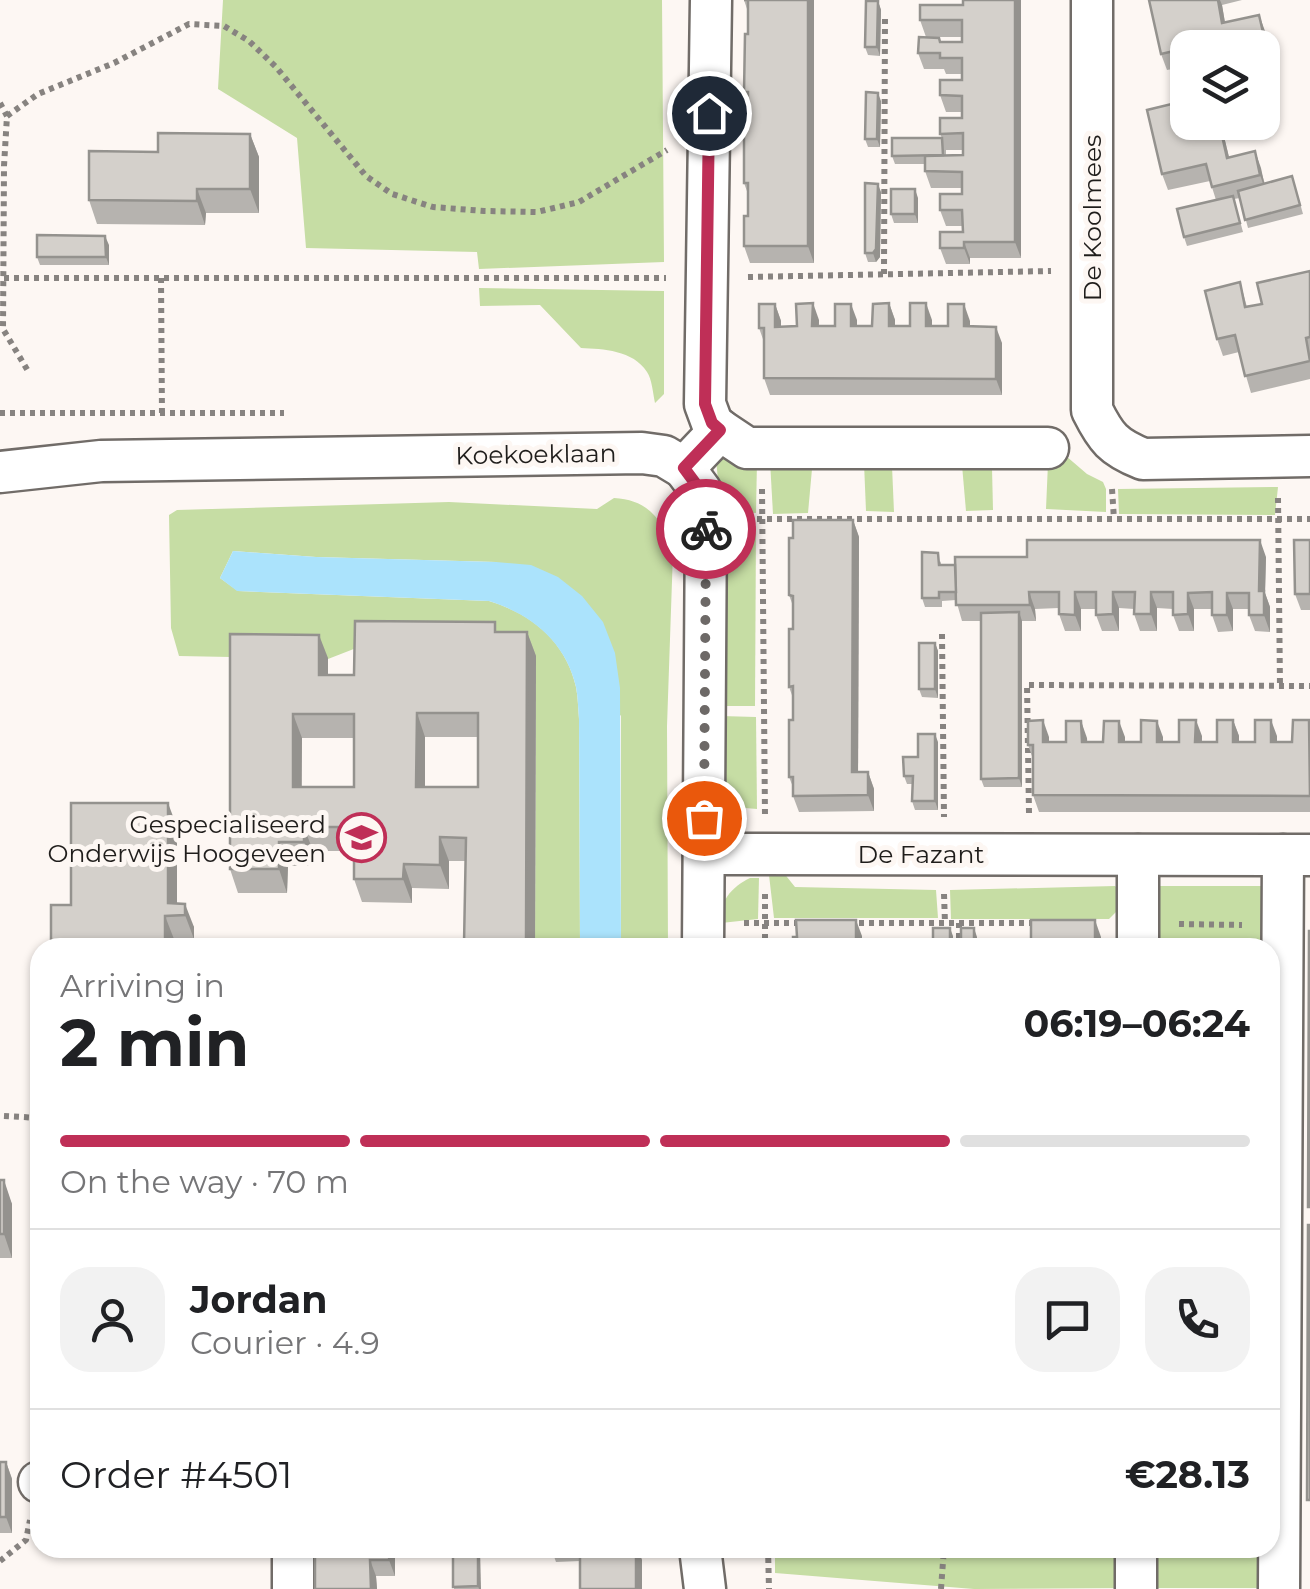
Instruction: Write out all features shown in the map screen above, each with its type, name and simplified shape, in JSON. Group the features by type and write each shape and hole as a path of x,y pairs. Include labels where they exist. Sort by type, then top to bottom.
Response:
{"street":[{"path":"711,0 705,404 712,423 747,448 1048,448"},
{"name":"De Koolmees","path":"1092,0 1092,410 1104,434 1120,450 1142,459 1294,456"},
{"path":"703,936 706,518 701,491 684,468 720,430"},
{"name":"Koekoeklaan","path":"0,472 100,461 642,453 664,456 684,468"},
{"name":"De Fazant","path":"704,854 1296,855 1282,926 1280,1368"},
{"path":"1138,854 1138,935"},
{"path":"292,1589 293,1558"},
{"path":"701,1558 705,1589"},
{"path":"1136,1558 1136,1589"},
{"name":"De Fazant","path":"1279,1558 1279,1589"}],"path":[{"path":"884,274 885,14"},
{"path":"7,116 38,94 189,24 224,26 249,42 276,67 366,176 392,194 434,207 537,212 579,202 667,150 709,150"},
{"path":"0,103 7,116 3,330 28,371"},
{"path":"4,278 707,278 1092,270"},
{"path":"161,278 162,460"},
{"path":"761,448 765,938"},
{"path":"1280,687 1278,519 1294,456"},
{"path":"706,518 1310,520"},
{"path":"942,634 944,854"},
{"path":"1029,854 1027,685 1310,686"},
{"path":"703,936 765,923 805,923"},
{"path":"845,923 1039,923"},
{"path":"959,923 959,938"},
{"path":"1138,935 1282,926"},
{"path":"4,1116 30,1117"},
{"path":"0,1561 26,1540 30,1523"},
{"path":"768,1558 768,1589"},
{"path":"942,1589 944,1558"}],"green space":[{"path":"223,0 662,0 664,262 479,269 477,252 306,248 297,138 218,89"},
{"path":"479,288 664,291 664,394 655,403 647,372 634,359 617,352 581,348 540,305 480,306"},
{"path":"723,451 757,461 756,513 721,511 716,459"},
{"path":"1066,456 1103,482 1106,512 1046,509 1048,463"},
{"path":"770,461 804,461 812,469 808,513 773,514"},
{"path":"986,462 992,468 993,510 966,511 962,465"},
{"path":"864,463 892,466 894,512 866,511"},
{"path":"1278,487 1275,515 1119,514 1118,489"},
{"path":"614,498 637,503 659,521 673,552 667,726 668,938 621,938 621,716 496,562 233,551 220,578 238,591 489,601 519,614 545,632 564,656 577,695 580,938 535,938 536,656 364,645 328,659 179,656 171,628 169,515 177,510 449,502 597,509"},
{"path":"756,526 755,706 720,706 723,527"},
{"path":"721,716 756,717 757,809 721,806"},
{"path":"783,872 795,887 936,890 938,918 774,918 769,875"},
{"path":"750,878 759,878 758,919 721,923 727,896"},
{"path":"1115,886 1125,895 1125,903 1109,919 951,919 950,890"},
{"path":"1155,886 1269,886 1268,938 1155,938"},
{"path":"775,1558 1120,1558 1120,1588 974,1589 775,1573"},
{"path":"1152,1558 1266,1558 1266,1588 1152,1588"}],"water":[{"path":"233,551 496,562 531,565 558,577 582,596 603,622 615,653 620,688 621,938 580,938 577,695 564,656 544,632 519,614 489,601 237,591 220,578"}],"building":[{"path":"748,0 808,0 808,246 744,246 744,216 748,216 744,125 748,125 748,92 744,92"},
{"path":"963,0 1015,0 1015,242 964,242 964,248 940,248 940,232 963,232 962,210 940,210 940,194 962,194 962,172 925,171 925,156 963,155 963,133 940,134 940,118 962,118 962,96 940,95 940,80 962,80 962,58 918,53 919,37 962,42 962,20 920,20 920,5 963,5"},
{"path":"1149,0 1218,0 1222,23 1259,15 1262,30 1170,30 1170,52 1161,54"},
{"path":"866,1 878,1 877,47 865,47"},
{"path":"866,92 878,93 877,139 865,139"},
{"path":"1170,104 1170,140 1223,140 1227,158 1255,151 1260,175 1212,187 1206,164 1162,174 1147,110"},
{"path":"158,133 250,134 250,189 197,189 197,201 89,200 89,151 158,152"},
{"path":"892,138 942,138 943,155 892,156"},
{"path":"1292,176 1300,205 1245,220 1238,191"},
{"path":"865,183 878,184 873,253 865,253"},
{"path":"891,189 915,189 915,214 891,214"},
{"path":"1233,196 1240,223 1184,237 1177,209"},
{"path":"37,235 105,236 106,257 37,257"},
{"path":"1310,271 1310,337 1306,338 1310,361 1245,376 1235,335 1217,339 1205,291 1240,282 1245,307 1262,304 1257,283"},
{"path":"813,303 812,326 835,326 835,304 851,304 851,326 872,326 873,304 889,303 889,326 910,326 910,303 926,303 926,326 948,326 948,304 964,304 964,326 996,327 996,379 764,378 764,328 759,328 759,304 775,304 775,327 797,326 796,304"},
{"path":"793,520 853,520 852,772 868,772 868,795 793,796 793,777 789,777 793,686 789,687 789,629 793,629 793,596 789,595 789,538 793,538"},
{"path":"1027,540 1260,540 1259,591 1264,591 1264,615 1249,615 1249,593 1227,593 1227,615 1212,615 1212,592 1188,593 1188,614 1173,615 1173,592 1151,592 1151,614 1134,614 1135,592 1113,592 1113,614 1096,615 1096,592 1075,592 1075,615 1059,614 1059,592 1029,592 1030,605 956,605 955,557 1027,557"},
{"path":"1294,540 1310,540 1310,594 1295,594"},
{"path":"922,552 938,553 939,565 955,565 956,592 922,598"},
{"path":"1019,612 1019,778 981,779 981,613"},
{"path":"355,621 495,622 495,632 527,632 526,938 464,938 466,838 440,837 440,865 404,864 403,879 354,879 354,827 304,827 304,842 279,842 279,869 230,869 230,634 319,635 319,675 354,675","holes":["417,713 478,713 478,787 416,787","293,714 354,714 354,787 293,787"]},
{"path":"919,643 935,643 935,689 919,689"},
{"path":"1043,720 1043,742 1066,742 1066,721 1081,721 1082,742 1103,742 1104,721 1119,721 1119,742 1141,742 1141,720 1157,721 1157,742 1179,742 1179,720 1196,720 1195,742 1217,742 1217,720 1233,720 1233,742 1255,742 1255,720 1271,720 1271,742 1292,742 1293,720 1309,720 1310,796 1033,795 1033,745 1028,745 1028,721"},
{"path":"918,734 935,734 935,801 912,801 913,776 904,776 903,757 918,757"},
{"path":"71,803 168,803 168,903 185,904 185,915 165,916 165,938 51,938 51,905 71,905"},
{"path":"796,920 856,920 856,938 793,938 797,937"},
{"path":"1031,920 1095,920 1095,938 1031,938"},
{"path":"933,928 950,928 950,938 933,938"},
{"path":"961,928 974,928 974,938 961,938"},
{"path":"1309,931 1310,1207 1308,1207"},
{"path":"0,1180 4,1180 4,1234 0,1234"},
{"path":"1310,1225 1310,1500 1307,1500"},
{"path":"0,1462 6,1462 6,1517 0,1517"},
{"path":"315,1558 389,1558 370,1560 371,1589 315,1589"},
{"path":"453,1558 478,1558 478,1586 453,1587"},
{"path":"580,1558 636,1558 636,1589 580,1589"}],"way so far":[{"path":"704,818 706,529"}],"place":[{"name":"Gespecialiseerd Onderwijs Hoogeveen","path":"361,838"}],"route":[{"path":"706,529 701,491 684,468 720,430 712,423 705,404 709,113"}]}
